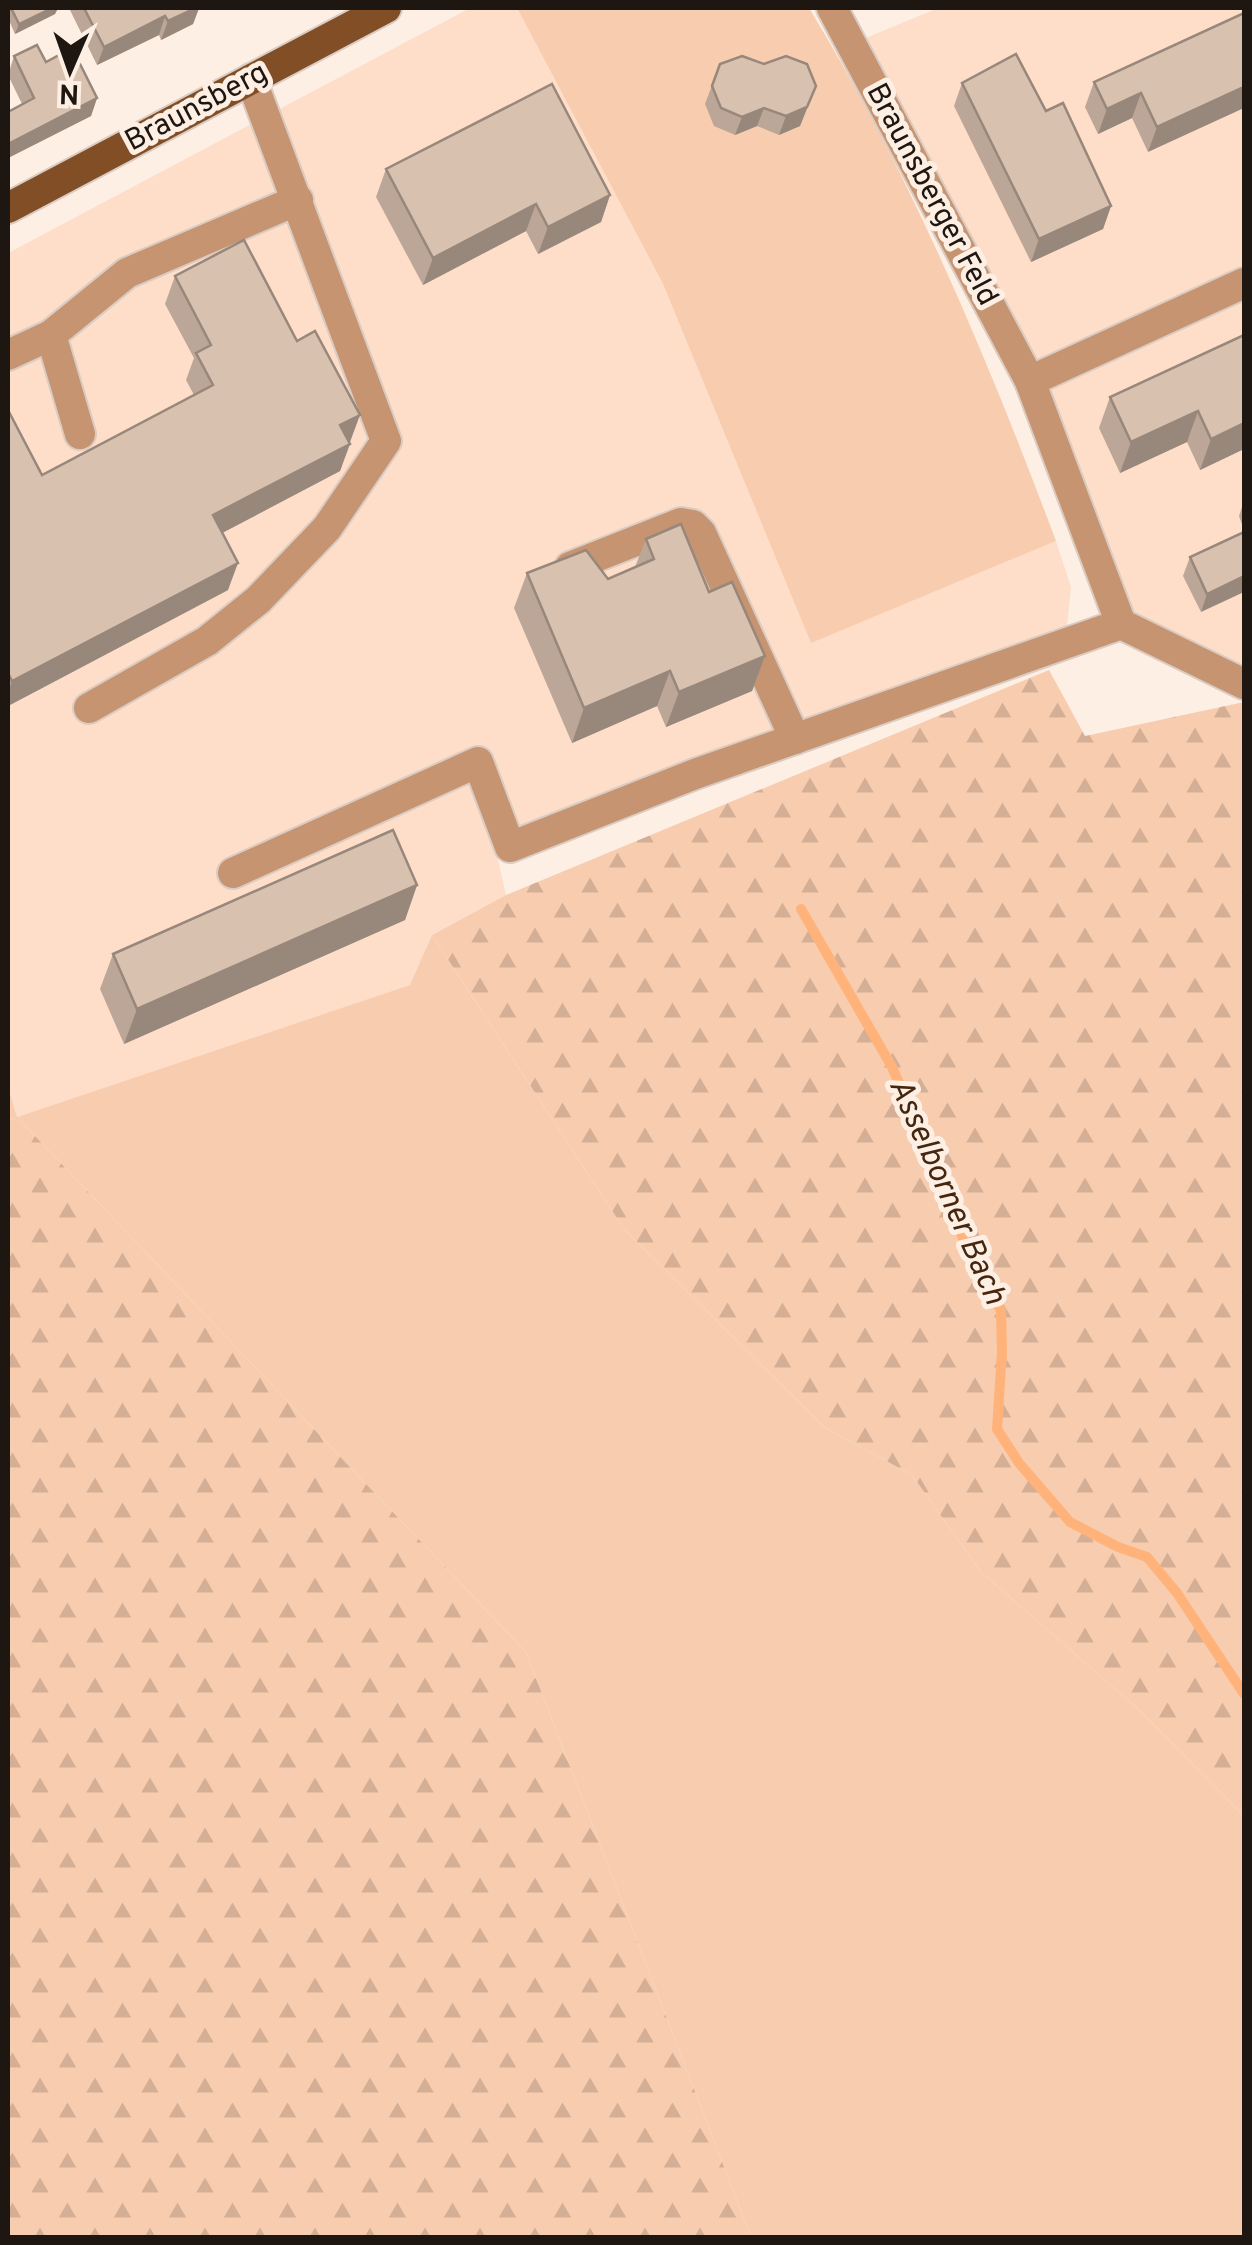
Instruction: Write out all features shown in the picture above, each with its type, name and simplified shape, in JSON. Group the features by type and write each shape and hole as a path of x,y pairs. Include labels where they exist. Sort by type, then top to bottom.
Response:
{"main road":[{"name":"Braunsberg","path":"8,208 386,8"}],"street":[{"name":"Braunsberger Feld","path":"832,8 1030,381 1122,624"},
{"path":"89,708 207,642 258,600 327,528 386,441 251,79"},
{"path":"8,355 51,334 127,273 298,200"},
{"path":"1030,381 1244,283"},
{"path":"51,334 80,434"},
{"path":"570,567 681,523 693,525 701,533 796,738"},
{"path":"233,873 478,762 510,847 796,738 1122,624 1244,684"}],"shaded area":[{"path":"470,8 517,8 663,284 812,642 1056,541 1071,587 1066,636 495,847 506,895 432,935 411,985 17,1117 8,1086 8,253"},
{"path":"938,8 1244,8 1244,682 1137,647 856,42"}],"green space":[{"path":"517,8 809,8 881,136 945,268 1056,541 811,643 663,284"},
{"path":"1049,670 1085,736 1244,702 1244,1816 1137,1708 980,1571 912,1475 824,1427 624,1229 432,935 506,895"},
{"path":"432,935 624,1229 824,1427 912,1475 980,1571 1137,1708 1244,1816 1244,2237 751,2237 526,1652 17,1117 410,985"},
{"path":"8,1086 17,1117 8,1121"},
{"path":"17,1117 526,1652 751,2237 8,2237 8,1121"}],"building":[{"path":"11,8 52,8 19,24"},
{"path":"84,8 196,8 168,21 165,16 104,47"},
{"path":"1244,13 1244,87 1157,127 1141,93 1107,109 1094,82"},
{"path":"37,45 46,62 72,48 97,98 8,144 8,112 34,98 14,56"},
{"path":"1016,54 1046,111 1063,103 1111,206 1039,239 962,83"},
{"path":"742,56 764,64 786,56 807,64 816,86 807,107 786,116 764,108 742,117 721,108 712,86 720,64"},
{"path":"552,84 610,195 548,227 536,204 433,258 386,169"},
{"path":"244,240 297,341 315,331 360,415 340,425 350,444 213,515 238,563 12,681 8,673 8,410 42,475 213,385 196,353 211,345 175,276"},
{"path":"1244,335 1244,423 1211,439 1198,411 1131,442 1110,397"},
{"path":"681,524 709,592 732,582 765,656 679,692 670,671 584,708 527,573 586,550 608,579 654,559 646,539"},
{"path":"1244,532 1244,576 1207,594 1190,557"},
{"path":"393,830 417,885 137,1009 113,954"}],"waterway":[{"name":"Asselborner Bach","path":"801,909 892,1067 951,1203 968,1254 1001,1311 997,1429 1019,1463 1070,1522 1147,1557 1177,1593 1244,1694"}]}
